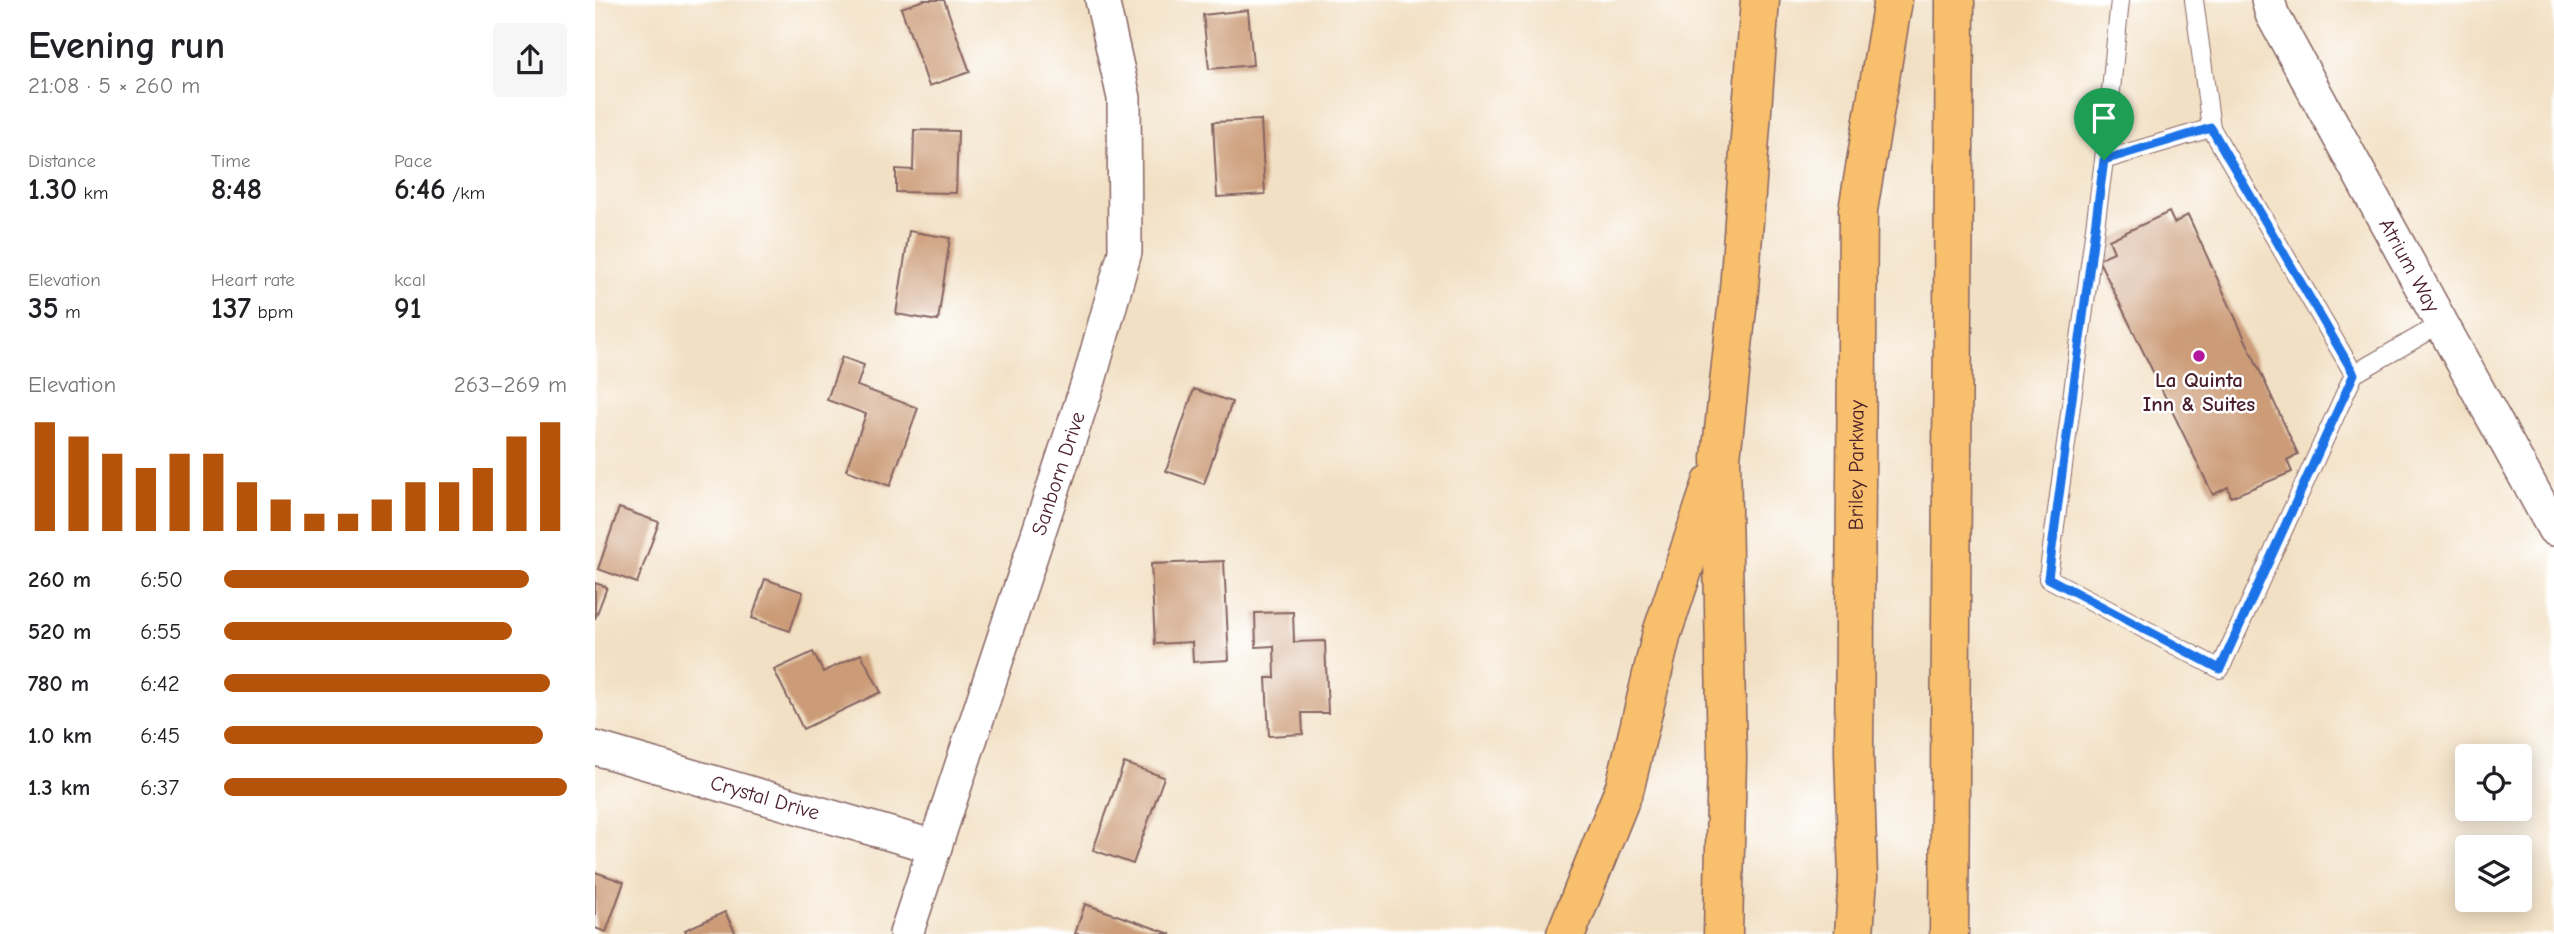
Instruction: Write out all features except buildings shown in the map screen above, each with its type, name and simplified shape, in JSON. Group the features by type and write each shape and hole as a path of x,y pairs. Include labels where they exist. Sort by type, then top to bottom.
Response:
{"highway":[{"path":"1723,934 1727,758 1721,458 1739,290 1760,0"},
{"name":"Briley Parkway","path":"1854,934 1858,878 1854,753 1858,210 1893,0"},
{"path":"1949,934 1955,0"},
{"path":"1566,934 1625,787 1662,633 1721,458"}],"street":[{"name":"Sanborn Drive","path":"906,934 1090,377 1125,252 1124,97 1102,0"},
{"name":"Atrium Way","path":"2268,0 2271,14 2554,529"},
{"name":"Crystal Drive","path":"595,748 935,846"}],"lane":[{"path":"2120,0 2104,160 2048,578 2220,669 2354,374 2441,324"},
{"path":"2194,0 2211,128 2354,374"},
{"path":"2104,160 2211,128"}],"place":[{"name":"La Quinta Inn & Suites","path":"2199,356"}],"route":[{"path":"2211,128 2354,374 2220,669 2048,578 2104,160 2211,128"}]}
